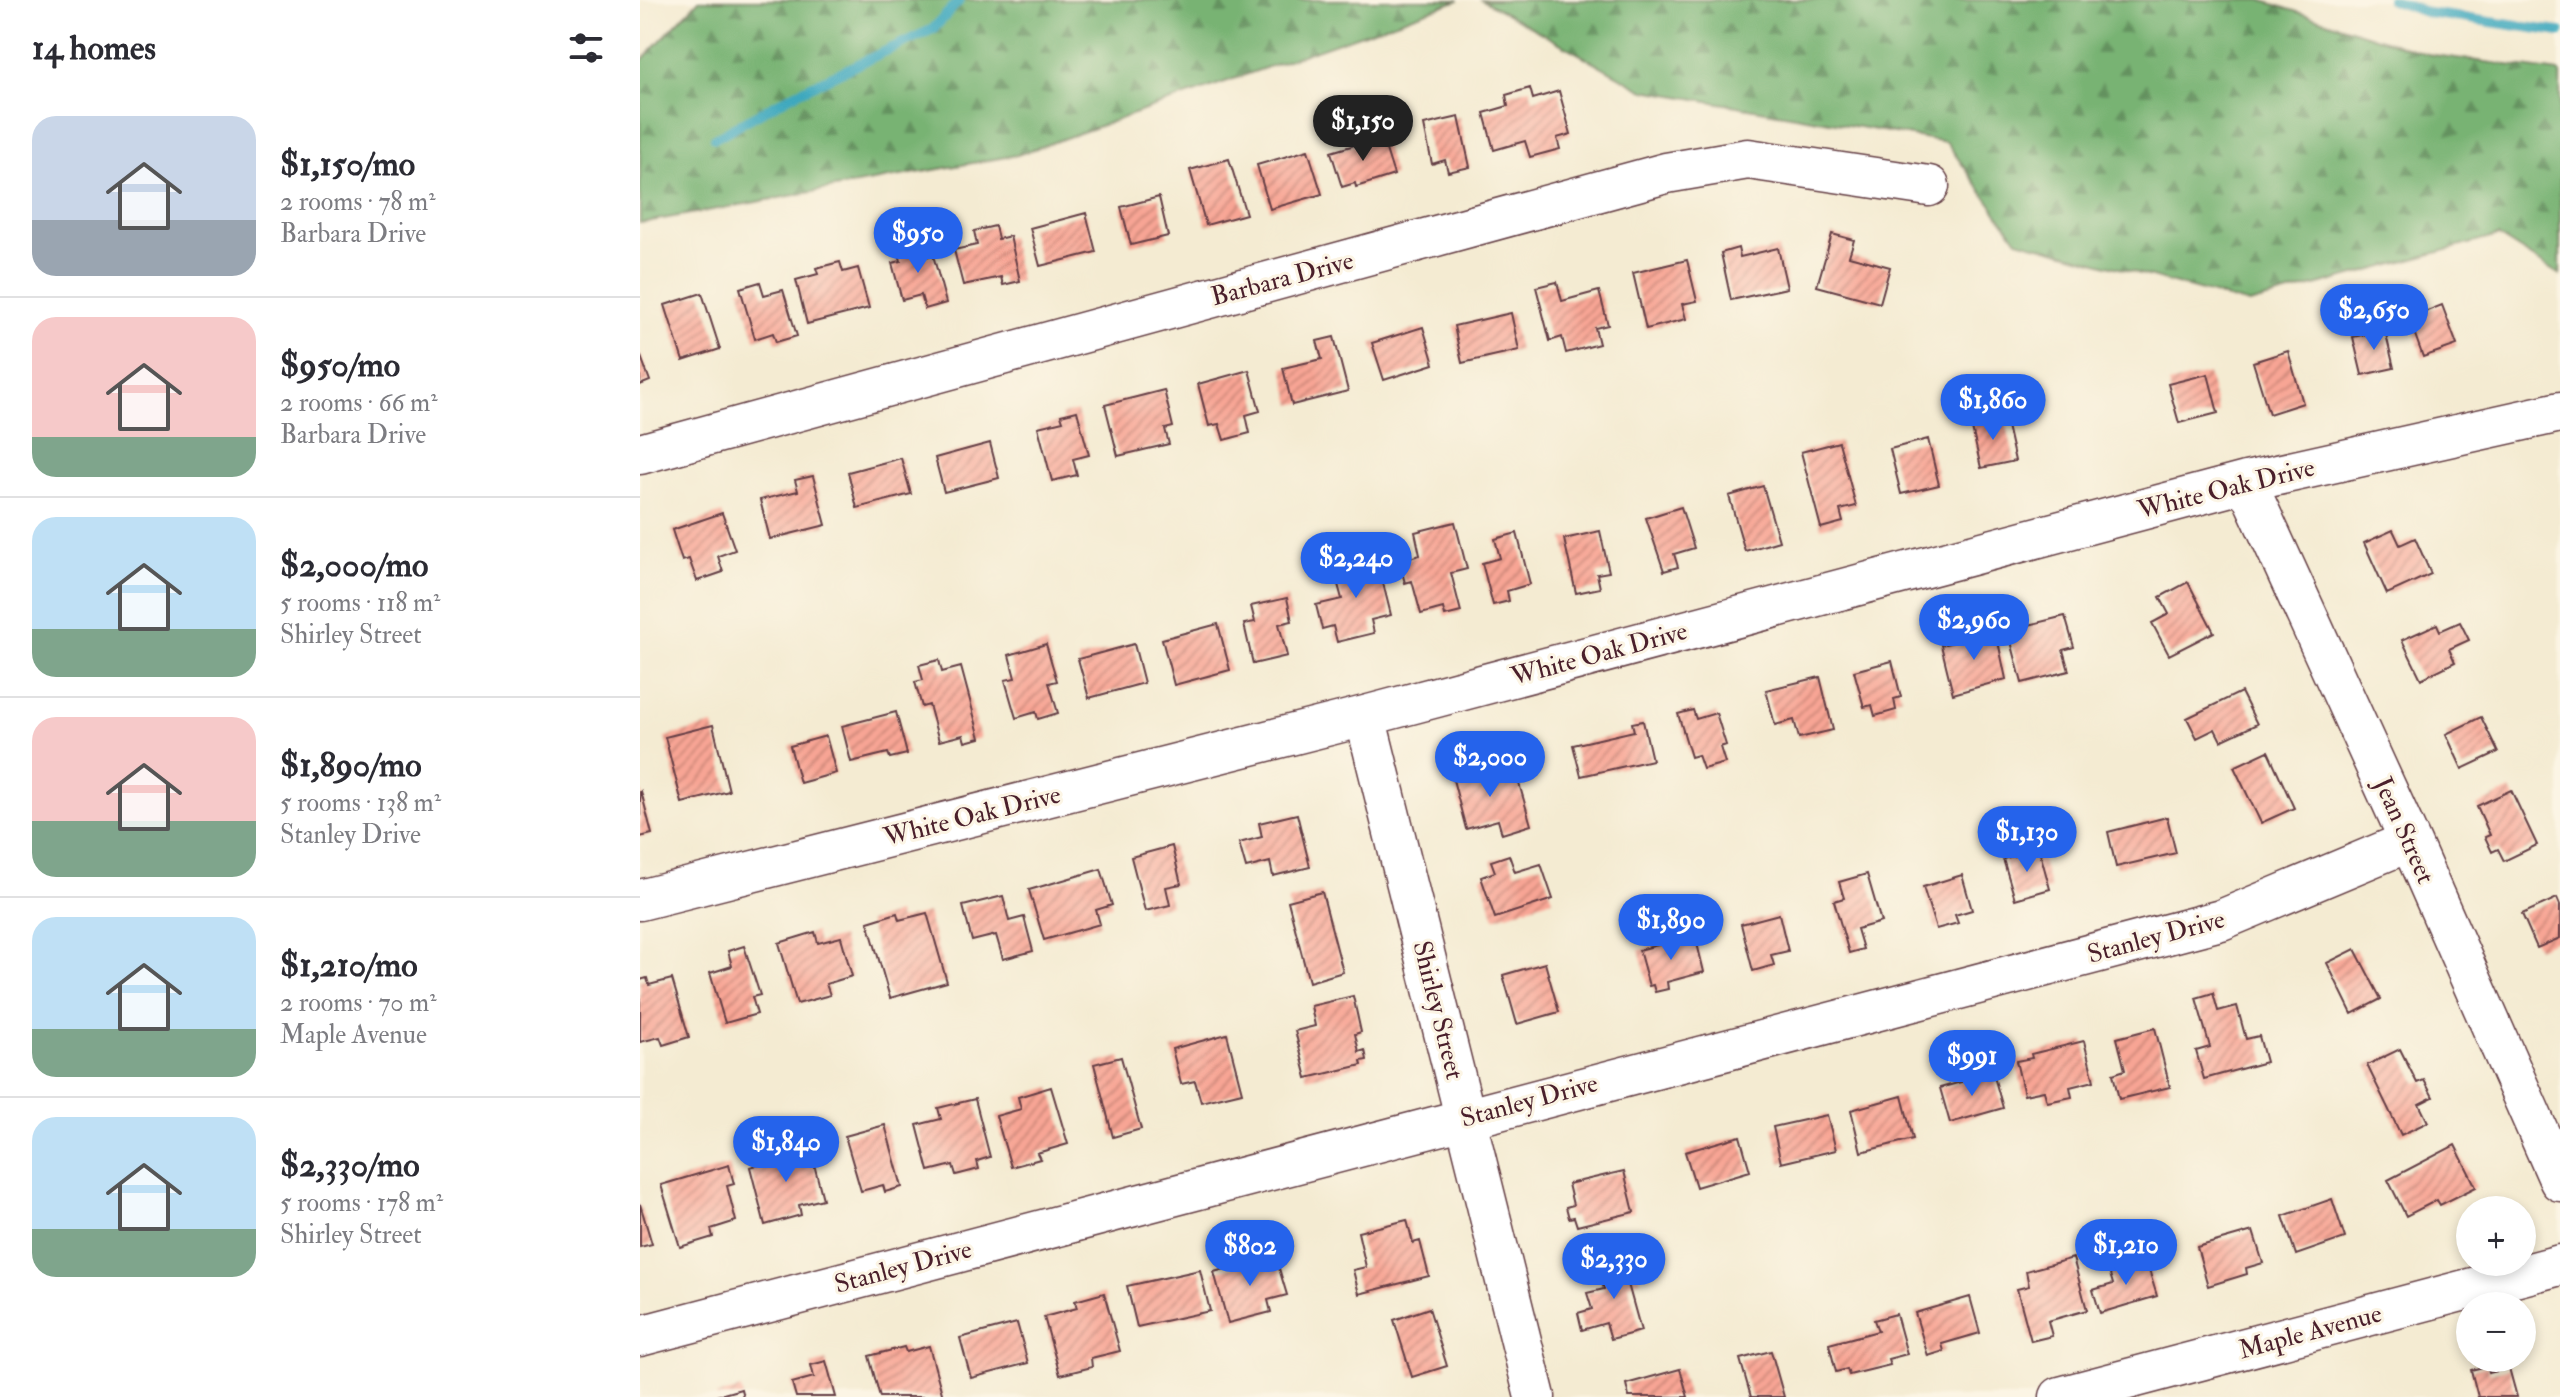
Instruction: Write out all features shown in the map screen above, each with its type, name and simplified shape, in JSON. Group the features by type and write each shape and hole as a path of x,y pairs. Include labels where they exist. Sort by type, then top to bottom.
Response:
{"street":[{"name":"Barbara Drive","path":"640,454 1666,173 1748,159 1929,186"},
{"name":"White Oak Drive","path":"640,900 1365,716 2246,482 2560,412"},
{"name":"Jean Street","path":"2246,482 2410,841 2560,1181"},
{"name":"Shirley Street","path":"1365,716 1535,1397"},
{"name":"Stanley Drive","path":"640,1336 2221,920 2410,841"},
{"name":"Maple Avenue","path":"2060,1397 2560,1265"}],"green space":[{"path":"699,0 1459,0 1017,155 640,223 640,62"},
{"path":"1482,0 2261,0 2427,54 2560,72 2560,275 2498,236 2249,304 2017,240 1946,142 1644,90"}],"building":[{"path":"1530,88 1533,99 1559,91 1571,134 1557,138 1560,149 1530,157 1525,141 1494,150 1484,113 1508,106 1506,95"},
{"path":"1459,117 1470,167 1448,172 1445,160 1432,164 1424,125"},
{"path":"1382,137 1394,175 1356,187 1355,183 1342,187 1331,152"},
{"path":"1308,150 1322,194 1270,209 1257,165"},
{"path":"1229,159 1246,214 1206,225 1190,170"},
{"path":"1159,197 1168,236 1131,245 1121,207"},
{"path":"1086,213 1096,252 1040,266 1030,228"},
{"path":"995,226 998,239 1010,236 1020,281 1003,285 1001,277 963,285 954,250 977,245 974,231"},
{"path":"1832,234 1854,240 1849,256 1890,267 1880,303 1817,286"},
{"path":"920,240 925,257 933,255 946,303 925,309 921,295 902,300 892,263 901,261 897,246"},
{"path":"1738,248 1740,257 1778,248 1787,288 1731,300 1721,253"},
{"path":"1687,260 1697,301 1682,304 1686,319 1646,329 1633,273"},
{"path":"840,262 843,272 858,268 869,308 807,324 796,280 818,274 816,268"},
{"path":"760,282 764,295 783,290 797,336 776,342 773,333 755,339 740,288"},
{"path":"1557,282 1562,301 1599,291 1608,325 1595,328 1599,344 1566,353 1562,337 1550,341 1536,287"},
{"path":"702,293 720,349 683,361 665,305"},
{"path":"2442,305 2457,345 2423,357 2409,318"},
{"path":"1511,313 1519,350 1462,363 1454,326"},
{"path":"1423,327 1434,364 1384,380 1372,343"},
{"path":"2385,330 2394,368 2362,375 2353,337"},
{"path":"1334,337 1348,391 1292,405 1283,368 1322,359 1317,341"},
{"path":"2288,351 2303,403 2269,414 2253,362"},
{"path":"640,354 650,381 640,385"},
{"path":"1249,370 1260,411 1246,415 1250,433 1224,440 1219,424 1209,426 1198,384"},
{"path":"2208,374 2218,413 2179,423 2168,384"},
{"path":"1164,390 1173,427 1165,429 1169,444 1118,456 1105,405"},
{"path":"1077,411 1089,455 1073,459 1077,475 1052,481 1038,427 1063,421 1061,415"},
{"path":"2005,417 2015,461 1981,468 1971,424"},
{"path":"1928,439 1939,485 1901,494 1890,449"},
{"path":"1839,442 1856,506 1840,510 1843,522 1821,528 1801,452"},
{"path":"990,443 999,478 944,492 935,458"},
{"path":"901,458 911,494 857,508 848,472"},
{"path":"813,476 826,525 770,539 760,500 798,491 795,480"},
{"path":"1763,486 1779,541 1745,551 1729,496"},
{"path":"1681,507 1694,548 1674,554 1678,567 1664,571 1646,518"},
{"path":"722,513 735,550 718,556 723,572 697,581 689,559 682,561 672,530"},
{"path":"1455,522 1467,569 1451,573 1461,612 1445,616 1443,608 1421,614 1412,581 1405,583 1399,561 1420,555 1415,532"},
{"path":"2393,530 2400,545 2415,538 2431,574 2387,594 2364,543"},
{"path":"1600,531 1609,572 1597,574 1600,588 1576,593 1564,539"},
{"path":"1517,533 1530,584 1507,591 1509,601 1493,605 1482,563 1500,558 1495,539"},
{"path":"1376,555 1391,615 1371,620 1374,633 1337,642 1333,626 1322,629 1316,605 1342,599 1333,566"},
{"path":"2188,582 2214,632 2169,655 2152,623 2169,614 2160,597"},
{"path":"1287,598 1292,621 1279,624 1287,656 1253,664 1244,624 1255,622 1251,606"},
{"path":"2065,616 2074,647 2063,650 2069,671 2022,683 2008,630"},
{"path":"2460,622 2469,640 2449,649 2455,662 2421,679 2402,640 2437,624 2440,631"},
{"path":"1218,624 1230,670 1174,685 1162,639"},
{"path":"1996,632 2006,679 1953,694 1941,645"},
{"path":"1046,644 1057,681 1049,683 1058,713 1038,719 1036,712 1016,718 1005,680 1015,678 1009,655"},
{"path":"1134,644 1144,683 1089,698 1078,659"},
{"path":"939,660 942,672 961,667 980,738 965,742 963,735 939,741 929,705 922,707 915,682 923,680 919,665"},
{"path":"1892,661 1901,697 1894,699 1896,710 1875,716 1872,705 1864,707 1854,671"},
{"path":"1820,677 1833,730 1799,738 1794,720 1775,725 1766,690"},
{"path":"2241,692 2257,724 2221,741 2215,729 2197,738 2187,718"},
{"path":"1693,710 1696,719 1716,713 1726,745 1720,747 1725,763 1703,769 1698,755 1691,757 1678,714"},
{"path":"896,712 907,754 890,758 888,753 851,762 842,726"},
{"path":"2481,717 2498,752 2462,769 2446,734"},
{"path":"1643,721 1652,760 1581,776 1573,745 1634,731 1632,723"},
{"path":"713,725 729,791 682,803 665,737"},
{"path":"826,736 836,773 800,783 790,746"},
{"path":"2268,751 2294,808 2261,823 2234,767"},
{"path":"1486,762 1491,780 1516,773 1531,825 1502,834 1498,820 1466,829 1451,772"},
{"path":"2511,790 2537,845 2504,861 2498,849 2492,852 2485,837 2490,835 2477,806"},
{"path":"640,792 652,834 640,837"},
{"path":"1297,814 1310,867 1273,876 1270,862 1246,868 1239,843 1262,837 1259,823"},
{"path":"2167,817 2176,853 2116,867 2108,832"},
{"path":"1172,846 1181,884 1166,887 1170,905 1145,911 1131,857"},
{"path":"2039,849 2050,889 2015,899 2003,859"},
{"path":"1509,855 1515,872 1541,864 1553,899 1495,918 1481,877 1495,872 1491,861"},
{"path":"1101,869 1112,905 1096,910 1100,924 1044,940 1029,890"},
{"path":"1867,874 1881,922 1857,929 1863,949 1849,953 1834,901 1844,898 1839,882"},
{"path":"1962,875 1972,910 1955,915 1958,923 1936,929 1923,887"},
{"path":"1322,892 1343,972 1309,982 1288,901"},
{"path":"1003,896 1009,921 1024,917 1033,951 1003,959 996,935 972,941 963,906"},
{"path":"2557,898 2560,905 2560,938 2537,948 2522,914"},
{"path":"897,913 899,920 927,913 947,982 890,998 868,922"},
{"path":"1779,914 1788,951 1771,955 1774,965 1753,971 1741,924"},
{"path":"815,932 818,943 841,937 852,976 826,984 830,995 797,1004 779,943"},
{"path":"1695,935 1704,972 1667,982 1668,989 1655,992 1653,985 1649,986 1639,950"},
{"path":"744,946 760,995 752,997 757,1014 725,1023 710,973 732,966 728,951"},
{"path":"2355,949 2381,999 2352,1014 2327,963"},
{"path":"1545,963 1559,1012 1517,1024 1503,975"},
{"path":"647,978 649,985 672,979 689,1037 663,1045 660,1037 640,1042 640,980"},
{"path":"2213,993 2218,1011 2237,1006 2246,1039 2259,1036 2266,1062 2204,1079 2196,1051 2210,1047 2196,998"},
{"path":"1353,996 1361,1032 1355,1034 1359,1052 1365,1050 1367,1060 1361,1061 1362,1065 1307,1078 1295,1031 1315,1026 1311,1006"},
{"path":"2155,1028 2170,1087 2119,1099 2113,1074 2125,1070 2117,1038"},
{"path":"1227,1034 1242,1092 1201,1102 1195,1081 1181,1084 1172,1049"},
{"path":"2084,1041 2094,1081 2070,1087 2072,1097 2047,1102 2044,1091 2024,1095 2016,1061 2032,1058 2031,1054"},
{"path":"2400,1049 2417,1083 2424,1080 2433,1097 2419,1104 2428,1122 2401,1135 2367,1065"},
{"path":"1121,1057 1141,1129 1113,1137 1094,1064"},
{"path":"1993,1073 2003,1108 1950,1123 1940,1088"},
{"path":"1051,1087 1068,1144 1037,1153 1040,1159 1011,1167 996,1116 1021,1109 1018,1097"},
{"path":"1902,1096 1913,1139 1861,1152 1851,1110"},
{"path":"975,1099 990,1157 977,1161 979,1169 956,1175 953,1165 929,1171 917,1125 941,1119 938,1108"},
{"path":"1827,1115 1836,1150 1781,1163 1773,1127"},
{"path":"885,1125 902,1187 885,1192 883,1185 861,1191 845,1136"},
{"path":"1740,1136 1750,1171 1696,1187 1685,1152"},
{"path":"809,1145 823,1199 799,1205 801,1215 765,1225 750,1167 780,1159 778,1152"},
{"path":"2455,1145 2476,1187 2440,1205 2437,1200 2406,1216 2388,1180"},
{"path":"729,1165 734,1184 727,1186 736,1221 711,1229 713,1237 680,1247 661,1185"},
{"path":"1624,1171 1634,1212 1577,1226 1574,1217 1569,1218 1566,1207 1573,1205 1568,1184"},
{"path":"2332,1199 2345,1238 2296,1255 2283,1216"},
{"path":"640,1204 652,1244 640,1247"},
{"path":"1407,1220 1413,1243 1420,1241 1429,1276 1359,1294 1353,1270 1366,1267 1358,1232"},
{"path":"2253,1231 2263,1263 2246,1268 2247,1274 2208,1286 2197,1247"},
{"path":"1275,1255 1287,1295 1268,1300 1271,1312 1228,1323 1214,1272"},
{"path":"1634,1258 1641,1280 1628,1284 1641,1331 1611,1339 1606,1323 1582,1330 1578,1313 1592,1309 1587,1293 1604,1289 1598,1268"},
{"path":"2073,1258 2087,1310 2048,1321 2052,1336 2031,1341 2017,1289 2029,1286 2026,1271"},
{"path":"2146,1260 2157,1296 2100,1313 2093,1290 2113,1284 2109,1271"},
{"path":"1200,1270 1210,1311 1137,1327 1127,1286"},
{"path":"1104,1293 1120,1351 1091,1358 1092,1367 1060,1375 1044,1317 1077,1308 1075,1301"},
{"path":"1970,1297 1980,1333 1942,1344 1944,1351 1928,1356 1915,1313"},
{"path":"1429,1308 1447,1366 1412,1377 1394,1320"},
{"path":"1896,1314 1907,1354 1888,1359 1890,1365 1849,1375 1847,1369 1836,1372 1829,1344 1878,1331 1874,1320"},
{"path":"1017,1323 1028,1363 971,1378 960,1338"},
{"path":"929,1346 943,1397 880,1397 869,1356 904,1347 906,1352"},
{"path":"1771,1351 1784,1397 1751,1397 1740,1359"},
{"path":"826,1361 836,1397 796,1397 792,1383 814,1377 811,1365"},
{"path":"1680,1369 1688,1397 1629,1397 1626,1384"},
{"path":"2472,1372 2510,1372 2517,1397 2478,1397"},
{"path":"741,1389 743,1397 716,1397 716,1396"}],"waterway":[{"path":"715,138 796,93 933,29 960,0"},
{"path":"2391,0 2428,13 2560,32"}]}
